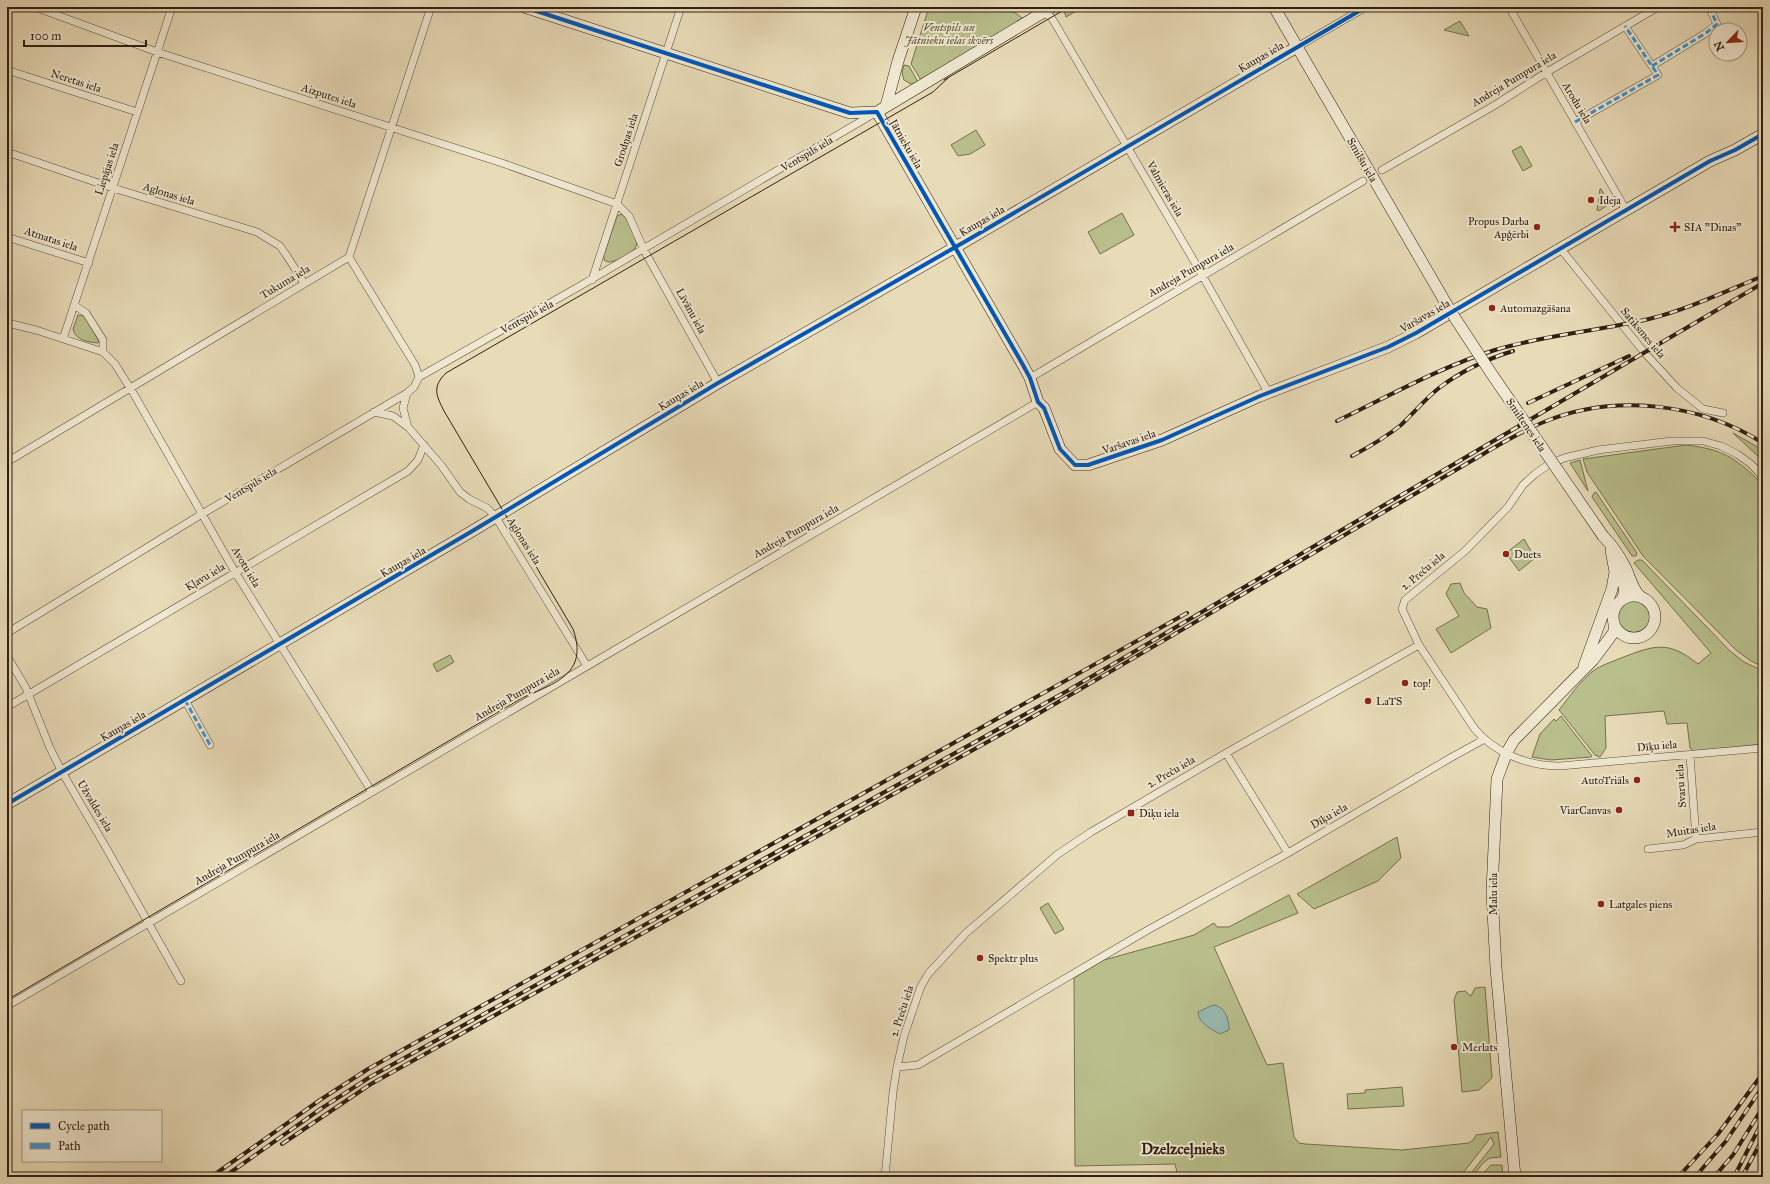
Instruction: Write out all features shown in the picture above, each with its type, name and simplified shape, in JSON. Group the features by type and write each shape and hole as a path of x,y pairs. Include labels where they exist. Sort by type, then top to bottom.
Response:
{"street":[{"name":"Aizputes iela","path":"35,7 157,52 502,163 617,204"},
{"name":"Liepājas iela","path":"64,339 172,7"},
{"path":"419,377 415,365 349,257 431,7"},
{"name":"Jātnieku iela","path":"524,7 850,113 881,109 955,247 1030,378 1038,402 1044,408 1060,449 1075,465"},
{"name":"Grodņas iela","path":"592,280 681,7"},
{"path":"881,109 916,7"},
{"name":"Valmieras iela","path":"1032,7 1048,10 1268,392"},
{"name":"Smilšu iela","path":"1274,7 1451,312"},
{"name":"Kauņas iela","path":"7,804 185,700 718,383 955,247 1366,7"},
{"name":"Arodu iela","path":"1509,7 1626,210"},
{"name":"Andreja Pumpura iela","path":"1382,170 1495,105 1547,72 1658,7"},
{"path":"1652,66 1706,33 1717,24 1709,7"},
{"name":"Ventspils iela","path":"7,633 202,514 407,393 414,387 419,377 644,250 1048,10"},
{"path":"1575,122 1658,75 1625,26"},
{"name":"Neretas iela","path":"7,70 137,112"},
{"name":"Varšavas iela","path":"1075,465 1088,465 1162,440 1268,392 1388,347 1416,333 1710,161 1735,150 1763,134"},
{"name":"Aglonas iela","path":"7,152 113,188 257,232 280,246 288,256 304,283"},
{"name":"Andreja Pumpura iela","path":"1030,378 1363,181"},
{"name":"Līvānu iela","path":"617,204 629,216 644,250 718,383"},
{"name":"Atmatas iela","path":"7,236 89,263"},
{"name":"Satiksmes iela","path":"1560,248 1644,352 1677,388 1703,409 1723,413"},
{"name":"Tukuma iela","path":"7,462 349,257"},
{"path":"74,305 86,313 103,340 103,352"},
{"name":"Smiltenes iela","path":"1451,312 1611,550 1624,584 1625,591 1622,600 1618,603 1613,613 1614,632 1593,660"},
{"name":"Avotu iela","path":"7,323 36,330 103,352 115,364 235,572 372,792"},
{"path":"407,393 404,408 408,427"},
{"name":"Andreja Pumpura iela","path":"7,1006 1038,402"},
{"name":"Aglonas iela","path":"374,412 393,416 408,427 441,465 460,492 469,499 487,508 495,516 587,666"},
{"name":"2. Preču iela","path":"885,1177 893,1092 897,1067 904,1036 921,986 929,973 966,933 1063,850 1226,752 1419,644 1402,609 1405,600 1465,551 1508,507 1523,485 1548,465 1564,458 1598,450 1672,441 1703,440 1737,454 1751,464 1763,477"},
{"name":"Kļavu iela","path":"7,707 408,471 418,460 424,445"},
{"name":"Smiltenes iela","path":"1507,752 1514,740 1593,660 1621,639 1627,637 1638,638 1643,636 1652,629 1654,625 1655,619 1653,608 1634,590 1619,556 1603,536"},
{"name":"Smiltenes iela","path":"1582,670 1612,589 1615,572 1611,550"},
{"path":"1622,600 1628,597 1640,597"},
{"path":"1614,623 1619,632 1627,637"},
{"path":"1419,644 1484,740 1507,752"},
{"name":"Užvaldes iela","path":"7,656 26,688 50,748 62,772 149,922 181,981"},
{"path":"185,700 210,745"},
{"name":"Dīķu iela","path":"897,1067 918,1065 1146,931 1288,853 1452,757 1484,740"},
{"name":"Dīķu iela","path":"1507,752 1529,762 1544,766 1763,748"},
{"path":"1226,752 1288,853"},
{"name":"Malu iela","path":"1507,752 1498,779 1492,892 1496,968 1515,1177"},
{"name":"Svaru iela","path":"1690,754 1696,839"},
{"name":"Muitas iela","path":"1648,849 1683,845 1696,839 1763,832"}],"green space":[{"name":"Ventspils un Jātnieku ielas skvērs","path":"929,7 991,7 1014,12 1022,18 1019,23 921,80 911,64"},
{"path":"1063,7 1083,7 1066,17"},
{"path":"1460,21 1469,36 1444,30"},
{"path":"904,65 909,66 918,82 911,84 904,80 902,73"},
{"path":"976,130 985,145 970,154 958,156 951,145"},
{"path":"1521,146 1532,166 1523,171 1512,151"},
{"path":"1600,189 1609,204 1599,211 1597,210"},
{"path":"1122,213 1134,235 1100,254 1088,232"},
{"path":"621,214 629,223 637,244 633,251 629,254 612,262 608,262 604,260 604,255 617,216"},
{"path":"78,315 84,316 99,341 98,343 86,341 76,336 73,329"},
{"path":"1733,433 1763,450 1763,462 1761,459"},
{"path":"1686,445 1709,449 1735,460 1760,482 1763,493 1763,667 1751,661 1736,650 1643,556 1587,472 1583,459"},
{"path":"1580,460 1588,491 1570,463"},
{"path":"1596,492 1637,553 1636,556 1632,556 1592,497"},
{"path":"1524,539 1535,558 1519,571 1506,553"},
{"path":"1638,560 1642,560 1730,651 1744,662 1763,671 1763,744 1694,751 1690,748 1687,723 1667,724 1664,711 1605,716 1606,748 1600,757 1595,755 1559,710 1579,685 1593,671 1603,665 1643,650 1661,647 1669,648 1678,651 1698,664 1711,653 1634,563"},
{"path":"1460,583 1464,593 1477,607 1487,609 1491,628 1451,653 1436,629 1459,616 1446,594 1451,584"},
{"path":"1634,600 1647,605 1652,618 1647,631 1634,636 1621,631 1616,618 1621,605"},
{"path":"450,655 454,662 437,672 433,664"},
{"path":"1561,716 1592,756 1591,757 1551,760 1532,757 1540,734 1554,719 1556,721"},
{"path":"1397,837 1401,858 1378,881 1314,909 1297,894"},
{"path":"1289,895 1298,913 1214,947 1267,1065 1283,1063 1294,1137 1299,1143 1305,1144 1402,1150 1469,1143 1476,1135 1498,1132 1501,1157 1490,1158 1484,1162 1472,1177 1468,1177 1494,1144 1491,1137 1460,1177 1378,1177 1372,1174 1369,1175 1369,1177 1365,1177 1364,1174 1334,1177 1178,1177 1175,1164 1075,1166 1074,978 1104,960 1194,935 1214,923 1217,927 1229,927"},
{"path":"1048,903 1064,929 1055,934 1040,908"},
{"path":"1485,987 1492,1078 1479,1090 1462,1092 1454,1000 1457,992 1465,991 1471,996 1475,988"},
{"path":"1402,1087 1404,1106 1348,1109 1347,1094 1365,1093 1365,1090"},
{"path":"1491,1165 1502,1165 1503,1177 1480,1177"}],"water":[{"path":"1213,1005 1223,1010 1226,1014 1228,1022 1229,1030 1220,1034 1200,1020 1198,1012"}],"tram line":[{"path":"944,80 1069,7"},
{"path":"7,1000 522,698 546,687 566,675 573,667 576,657 577,644 573,629 444,411 437,396 437,387 442,378 446,373 933,92 949,77"}],"railway":[{"path":"1337,421 1415,382 1454,365 1495,350 1664,315 1763,276"},
{"path":"224,1177 322,1108 370,1077 1067,691 1763,283"},
{"path":"1352,456 1377,442 1401,425 1429,397 1447,382 1474,366 1513,351"},
{"path":"1528,403 1629,356"},
{"path":"282,1144 371,1084 1036,715 1514,436 1544,422 1571,413 1599,407 1627,405 1684,411 1712,419 1738,429 1763,443"},
{"path":"211,1177 320,1100 368,1069 1187,613"},
{"path":"1678,1177 1718,1134 1763,1073"},
{"path":"1695,1177 1726,1141 1763,1086"},
{"path":"1714,1177 1733,1155 1763,1107"},
{"path":"1734,1177 1763,1120"},
{"path":"1742,1177 1763,1138"}],"marked path":[{"path":"1652,66 1706,33 1717,24 1709,7"},
{"path":"1575,122 1658,75 1625,26"},
{"path":"185,700 210,745"}],"cycle path":[{"path":"524,7 850,113 877,112 1023,365 1030,378 1038,402 1044,408 1060,449 1075,465 1088,465 1162,440 1260,396 1388,347 1416,333 1710,161 1735,150 1763,134"},
{"path":"7,804 469,533 718,383 966,241 1366,7"}],"place":[{"name":"Ideja","path":"1591,200"},
{"name":"Propus Darba Apģērbi","path":"1537,227"},
{"name":"SIA \"Dinas\"","path":"1675,227"},
{"name":"Automazgāšana","path":"1492,308"},
{"name":"Duets","path":"1506,554"},
{"name":"top!","path":"1405,683"},
{"name":"LaTS","path":"1368,701"},
{"name":"AutoTriāls","path":"1637,780"},
{"name":"ViarCanvas","path":"1619,810"},
{"name":"Diķu iela","path":"1131,813"},
{"name":"Latgales piens","path":"1601,904"},
{"name":"Spektr plus","path":"980,958"},
{"name":"Merlats","path":"1454,1047"}],"district":[{"name":"Dzelzceļnieks","path":"1183,1149"}]}
